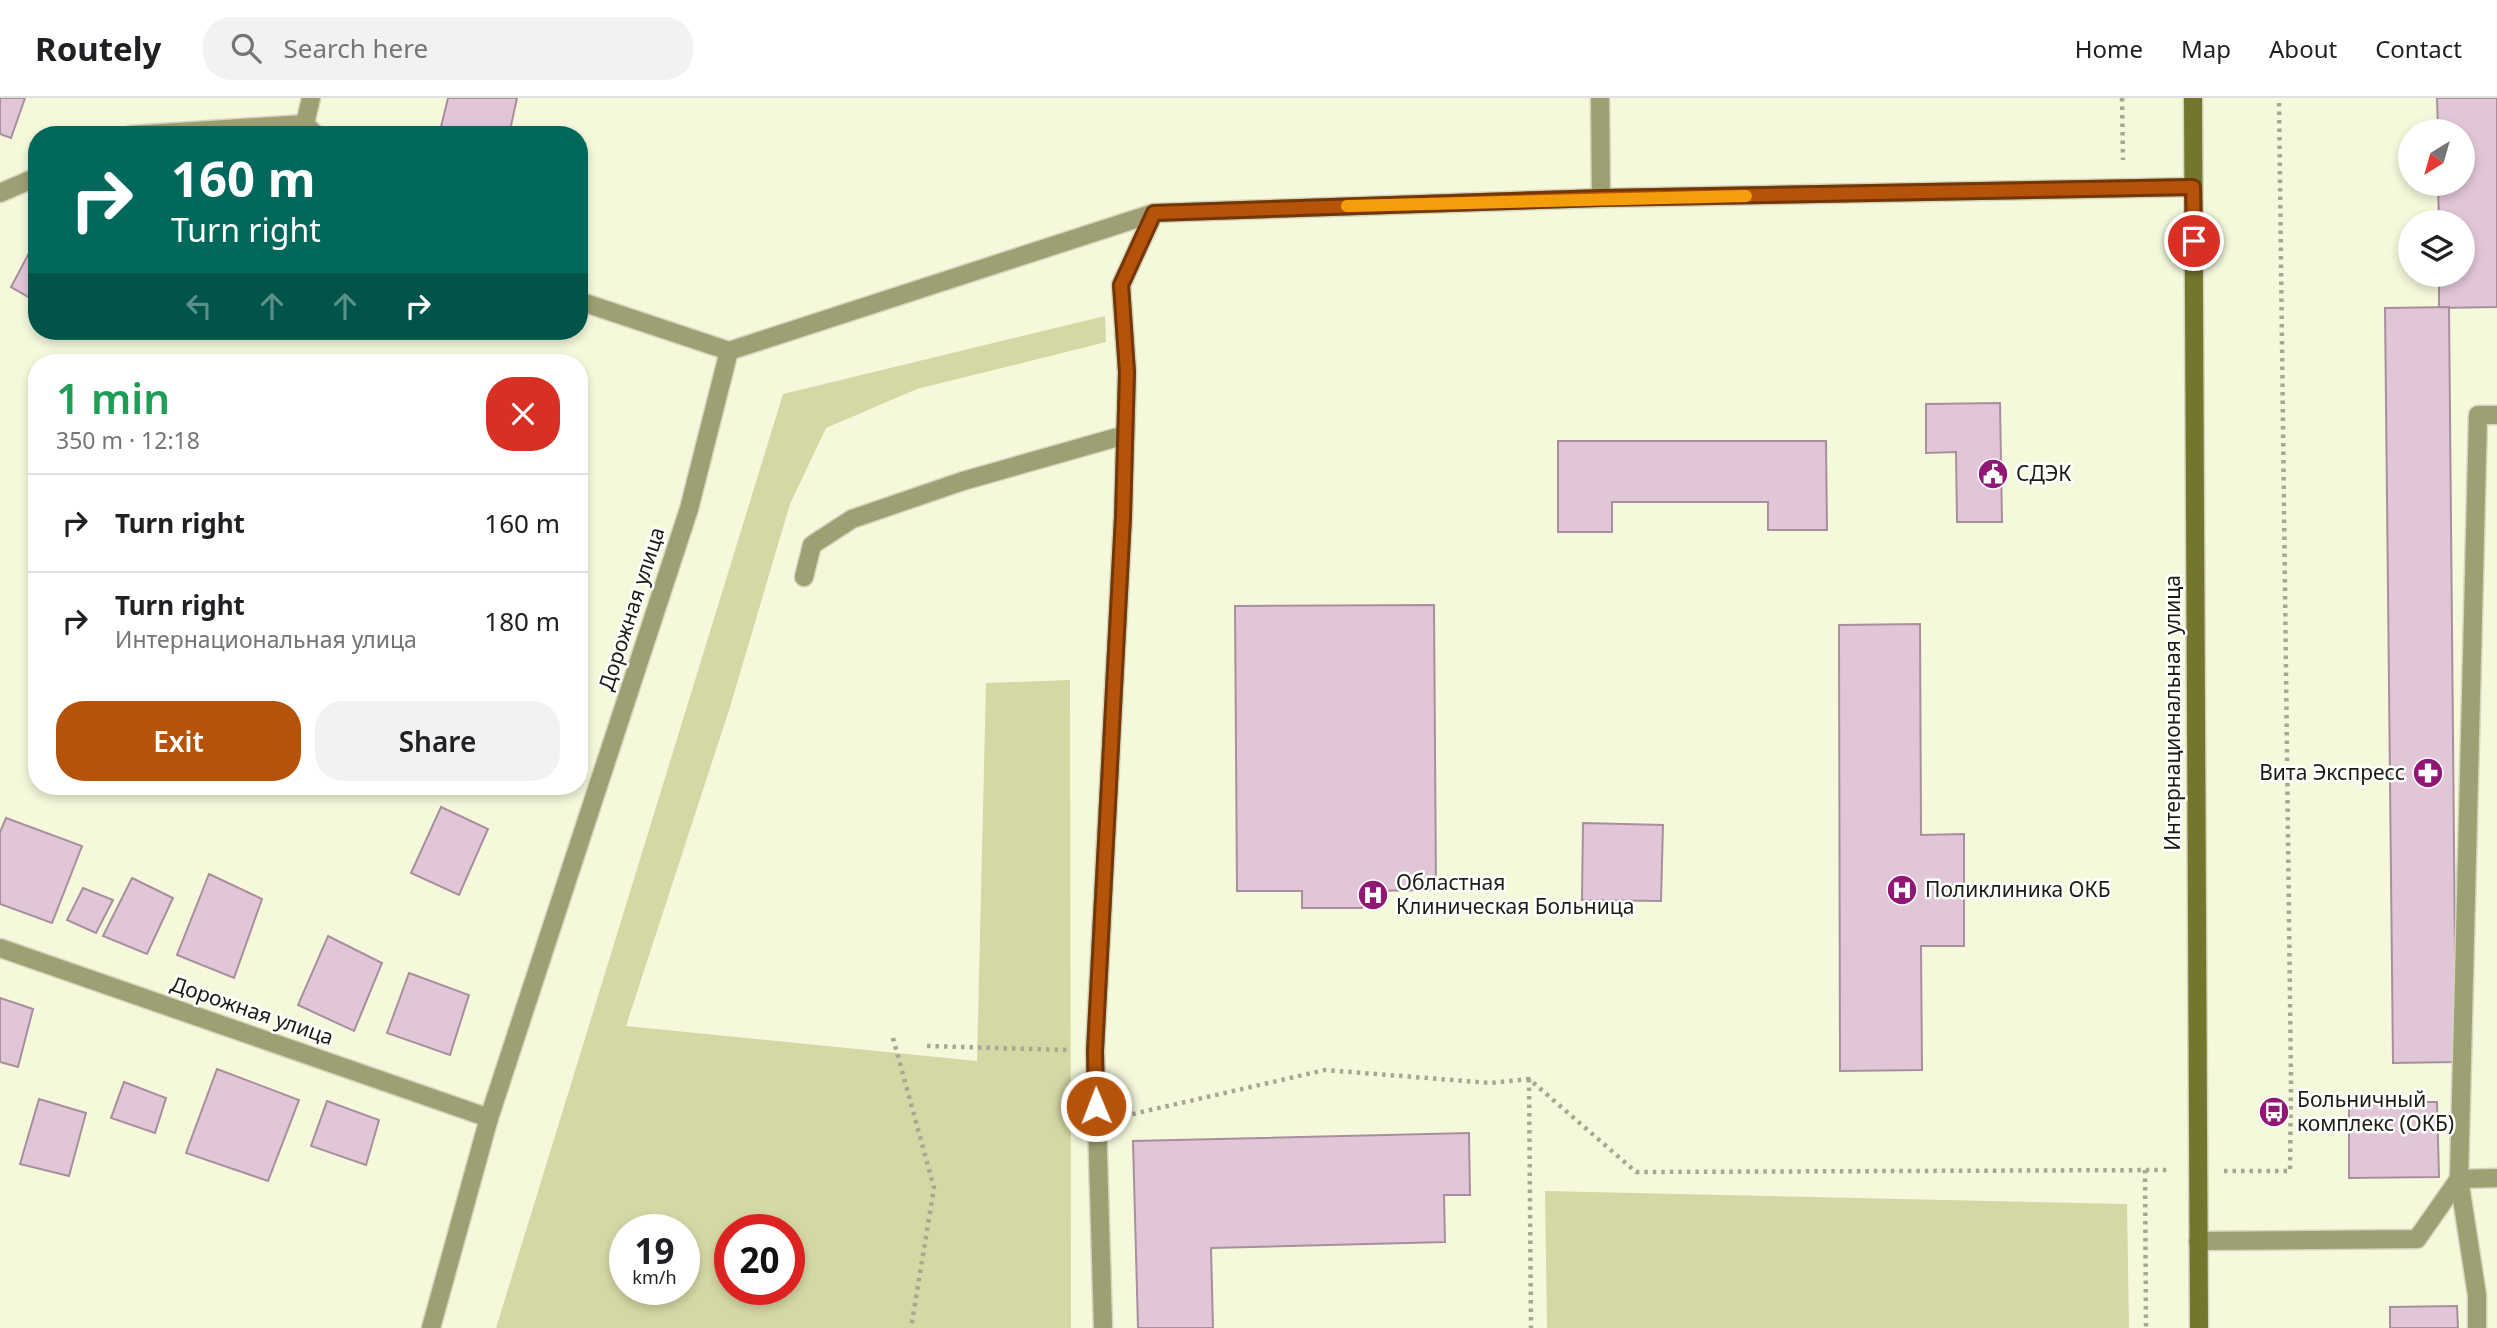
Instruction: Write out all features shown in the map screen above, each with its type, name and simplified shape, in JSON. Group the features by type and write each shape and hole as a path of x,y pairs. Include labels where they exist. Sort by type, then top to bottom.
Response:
{"main road":[{"name":"Интернациональная улица","path":"2193,98 2199,1328"}],"street":[{"path":"311,98 311,126"},
{"path":"1600,98 1601,198"},
{"path":"0,193 28,181"},
{"path":"588,304 729,351 1154,213 1601,198 2193,187"},
{"path":"1103,1328 1095,1051 1125,435 1127,372 1121,285 1154,213"},
{"name":"Дорожная улица","path":"431,1328 489,1118 689,509 729,351"},
{"path":"2477,1328 2477,1295 2459,1179 2477,415 2497,415"},
{"path":"804,577 812,545 852,519 963,481 1125,435"},
{"name":"Дорожная улица","path":"0,948 489,1118"},
{"path":"2459,1179 2497,1178"},
{"path":"2198,1241 2417,1238 2459,1179"}],"path":[{"path":"2122,98 2123,188"},
{"path":"1096,1123 1325,1069 1490,1083 1529,1079 1636,1172 2290,1171 2279,98"},
{"path":"893,1038 934,1188 911,1328"},
{"path":"927,1046 1095,1051"},
{"path":"1529,1079 1531,1328"},
{"path":"2145,1170 2146,1328"}],"green space":[{"path":"1105,316 1106,342 917,389 826,428 790,504 730,707 626,1026 977,1061 986,683 1070,680 1071,1328 496,1328 783,394"},
{"path":"1545,1191 2127,1204 2129,1328 1547,1328"}],"building":[{"path":"0,98 25,98 11,138 0,134"},
{"path":"448,98 517,98 511,126 441,126"},
{"path":"2437,98 2497,98 2497,307 2439,308 2439,287 2475,287 2475,210 2439,210 2438,196 2475,196 2475,119 2438,119"},
{"path":"28,255 28,297 11,287"},
{"path":"2449,307 2456,1062 2393,1063 2385,308"},
{"path":"2000,403 2002,522 1957,522 1956,452 1926,453 1926,404"},
{"path":"1558,441 1826,441 1827,530 1768,530 1768,502 1612,502 1612,532 1558,532"},
{"path":"1434,605 1436,890 1362,891 1362,908 1302,908 1302,891 1237,891 1235,606"},
{"name":"Поликлиника ОКБ","path":"1920,624 1921,835 1964,834 1964,946 1921,946 1922,1070 1840,1071 1839,625"},
{"path":"441,807 488,829 459,895 411,873"},
{"path":"6,818 82,846 52,923 0,904 0,832"},
{"path":"1583,823 1663,825 1661,901 1582,900"},
{"path":"209,874 262,899 234,978 177,955"},
{"path":"132,878 173,898 147,954 103,936"},
{"path":"83,888 113,900 96,933 67,920"},
{"path":"328,936 382,963 354,1031 298,1005"},
{"path":"409,973 469,995 450,1055 387,1033"},
{"path":"0,998 33,1009 18,1067 0,1062"},
{"path":"217,1069 299,1100 268,1181 186,1153"},
{"path":"124,1082 166,1098 155,1133 111,1118"},
{"path":"39,1099 86,1113 69,1176 20,1164"},
{"path":"327,1101 379,1120 366,1165 311,1146"},
{"path":"2349,1102 2437,1102 2439,1177 2349,1178"},
{"path":"1469,1133 1470,1195 1444,1195 1445,1242 1211,1248 1213,1328 1138,1328 1133,1141"},
{"path":"2457,1306 2458,1328 2390,1328 2390,1307"}],"slow traffic":[{"path":"1347,206 1746,196"}],"place":[{"name":"СДЭК","path":"1993,474"},
{"name":"Вита Экспресс","path":"2428,773"},
{"name":"Поликлиника ОКБ","path":"1902,890"},
{"name":"Областная Клиническая Больница","path":"1373,895"},
{"name":"Больничный комплекс (ОКБ)","path":"2274,1112"}],"route":[{"path":"1096,1106 1095,1051 1127,393 1121,285 1154,213 1601,198 2193,187 2194,241"}]}
